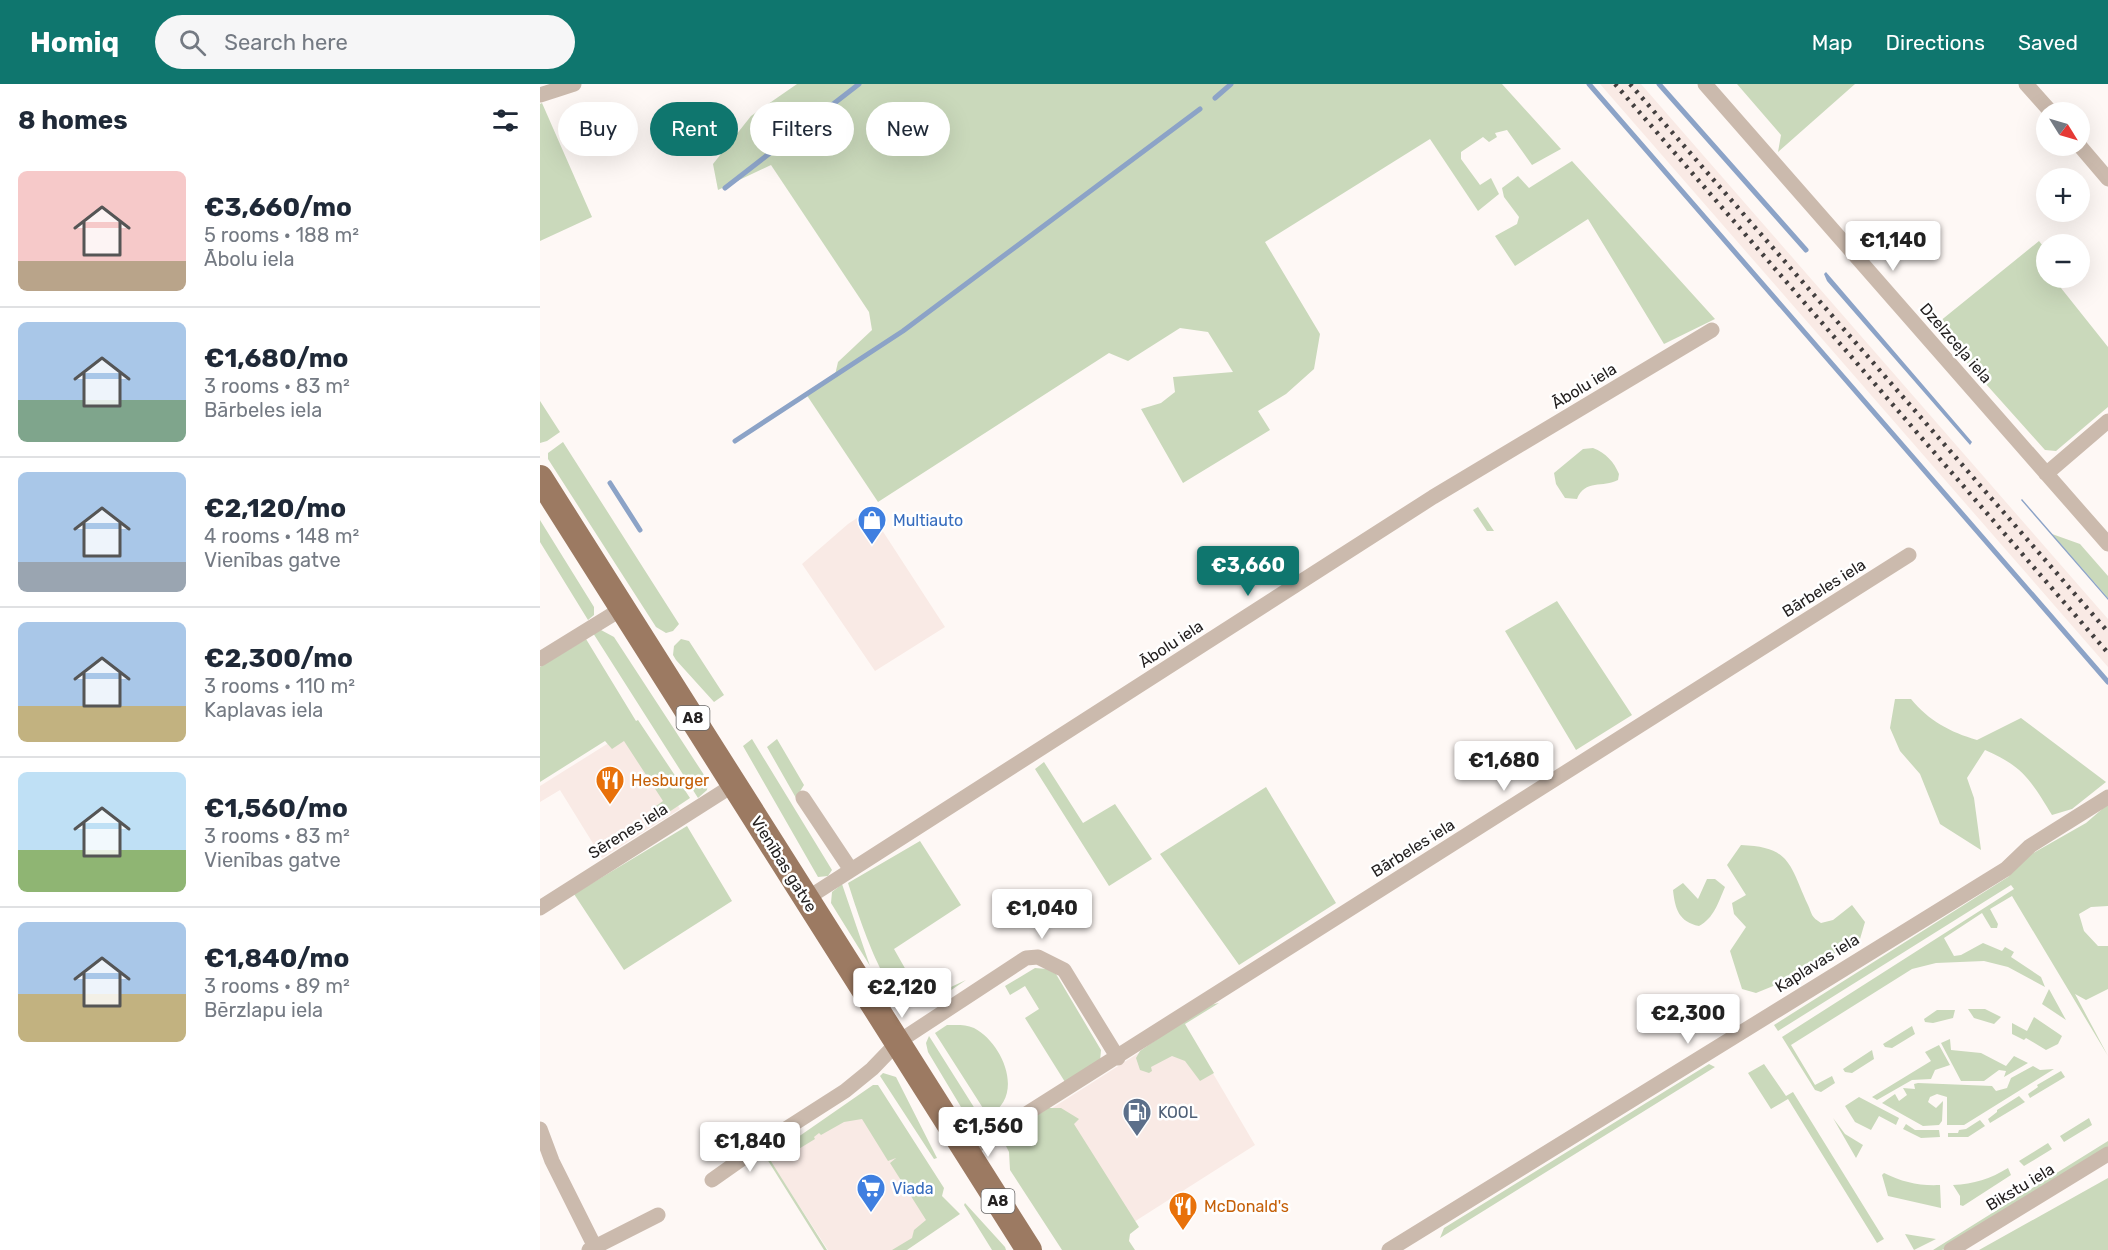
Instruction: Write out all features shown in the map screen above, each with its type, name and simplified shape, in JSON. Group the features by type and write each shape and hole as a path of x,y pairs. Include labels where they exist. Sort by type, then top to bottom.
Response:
{"highway":[{"name":"Vienības gatve","path":"540,478 1029,1250"}],"street":[{"path":"540,95 574,84"},
{"name":"Dzelzceļa iela","path":"1705,84 2108,543"},
{"path":"2026,84 2042,102"},
{"path":"2088,156 2108,179"},
{"name":"Ābolu iela","path":"806,899 1433,497 1712,330"},
{"path":"2046,474 2108,421"},
{"name":"Bārbeles iela","path":"966,1152 1118,1058 1909,555"},
{"path":"540,659 623,608"},
{"name":"Sērenes iela","path":"540,908 735,784"},
{"name":"Kaplavas iela","path":"1389,1250 2006,869 2030,846 2108,797"},
{"path":"803,798 851,870"},
{"path":"712,1180 770,1138 845,1091 872,1069 898,1042 1026,958 1038,957 1064,970 1118,1058"},
{"path":"540,1129 552,1161 592,1248 658,1215"},
{"name":"Bikstu iela","path":"1951,1250 2108,1155"}],"shaded area":[{"path":"1600,84 1641,84 2108,619 2108,667"},
{"path":"869,510 945,627 875,671 802,564 848,524"},
{"path":"631,729 680,809 602,858 560,790 540,802 540,786"},
{"name":"KOOL","path":"1184,1024 1255,1145 1093,1248 1018,1130"},
{"name":"Viada","path":"860,1100 940,1225 901,1250 828,1250 768,1158"}],"green space":[{"path":"797,84 1502,84 1561,149 1532,165 1507,130 1495,133 1497,137 1489,142 1483,137 1461,152 1461,159 1480,185 1491,178 1499,194 1478,211 1430,139 1265,242 1320,334 1314,369 1286,394 1258,411 1270,430 1183,483 1141,409 1161,403 1175,392 1173,377 1233,372 1208,332 1180,328 1128,361 1109,353 878,502 806,394 835,375 838,362 872,330 869,312 771,165 718,190 713,164 719,156 738,156 738,132 750,117 750,156 854,156 854,102 771,102"},
{"path":"1737,84 1855,84 1778,152 1781,135"},
{"path":"542,103 558,139 558,156 565,156 592,217 540,241 540,104"},
{"path":"1572,161 1715,319 1664,344 1588,219 1515,266 1495,236 1517,224 1519,217 1504,197 1502,188 1518,176 1529,188"},
{"path":"2036,243 2036,288 2061,288 2108,347 2108,407 2056,451 2045,450 1934,326"},
{"path":"540,401 560,432 540,443"},
{"path":"563,442 679,624 673,631 666,633 656,627 548,459 548,453"},
{"path":"1593,448 1602,452 1612,462 1619,474 1618,480 1590,486 1580,493 1577,499 1565,498 1556,484 1554,473 1583,449"},
{"path":"1478,507 1494,531 1487,531 1473,510"},
{"path":"540,520 594,607 594,615 588,620 540,542"},
{"path":"2052,534 2080,544 2108,576 2108,598"},
{"path":"1557,601 1632,715 1576,750 1505,631"},
{"path":"601,630 614,637 708,781 707,790 698,798 593,633"},
{"path":"586,639 636,721 638,720 690,798 669,812 660,811 656,806 663,801 624,741 612,749 605,741 540,782 540,667"},
{"path":"681,639 689,641 724,695 714,702 673,655 674,646"},
{"path":"1895,699 1911,699 1925,714 1941,725 1977,740 2021,718 2106,782 2072,809 2052,815 2025,776 2009,762 1985,750 1967,778 1974,798 1981,850 1940,824 1920,774 1900,751 1890,728"},
{"path":"752,739 832,870 828,876 818,877 743,746"},
{"path":"777,739 804,785 796,798 767,747"},
{"path":"1044,762 1083,823 1115,804 1152,859 1109,886 1035,769"},
{"path":"1266,787 1336,903 1239,965 1160,854"},
{"path":"2108,804 2108,906 2091,907 2079,914 2084,931 2098,946 2108,946 2108,989 2086,1000 2075,994 2108,1056 2012,896 1990,909 1998,924 1997,928 1991,928 1982,913 1944,938 1954,956 1961,955 1983,943 2002,951 2005,947 2014,952 2011,957 2041,977 2045,987 2008,967 1984,961 1936,963 1912,969 1791,1045 1815,1085 1832,1076 1835,1083 1821,1092 1815,1090 1782,1037 2014,889 2011,885 1778,1031 1774,1025 2008,877 2028,856 2086,823"},
{"path":"687,826 732,901 624,970 574,894"},
{"path":"920,841 961,905 894,949 923,1000 966,980 938,999 914,1007 903,1002 883,973 865,933 848,883"},
{"path":"1741,845 1770,849 1786,860 1797,879 1812,915 1821,923 1833,920 1852,905 1865,922 1860,939 1783,982 1756,993 1742,989 1730,951 1746,927 1734,914 1732,903 1746,895 1727,865"},
{"path":"1707,879 1715,879 1725,887 1712,914 1699,926 1687,921 1679,914 1673,890 1683,883 1698,899"},
{"path":"842,884 870,966 831,903 832,892"},
{"path":"1035,968 1047,969 1056,974 1101,1050 1100,1062 1065,1082 1025,1018 1039,1009 1025,986 1010,995 1005,986"},
{"path":"2049,989 2066,1020 2042,1004"},
{"path":"1219,1003 1185,1024 1214,1073 1200,1081 1185,1061 1172,1056 1151,1067 1152,1071 1149,1073 1140,1070 1136,1058 1140,1051 1205,1006"},
{"path":"1968,1009 1985,1009 2001,1017 1994,1024 1974,1018"},
{"path":"1937,1010 1955,1010 1953,1018 1933,1023 1925,1022 1924,1019"},
{"path":"2034,1017 2062,1036 2058,1044 2046,1050 2026,1038 2024,1040 2012,1034 2012,1023 2027,1031"},
{"path":"947,1025 964,1025 974,1028 994,1045 1001,1057 1008,1084 1006,1096 999,1107 988,1116 935,1033"},
{"path":"1912,1026 1915,1034 1892,1048 1885,1047 1883,1044"},
{"path":"929,1036 982,1120 978,1123 967,1117 928,1052 926,1043"},
{"path":"1950,1039 1951,1050 1981,1053 2006,1066 2014,1056 2028,1063 2004,1077 2006,1071 1999,1070 1984,1081 1961,1081 1941,1043"},
{"path":"1939,1045 1950,1065 1935,1070 1931,1079 1912,1080 1877,1100 1872,1097 1931,1061 1925,1052"},
{"path":"1872,1050 1874,1059 1852,1073 1845,1072 1843,1069"},
{"path":"1709,1064 1715,1067 1440,1238 1444,1228"},
{"path":"1764,1064 1786,1096 1793,1092 1884,1239 1877,1243 1788,1099 1771,1109 1748,1073"},
{"path":"2033,1066 2040,1070 2054,1069 1964,1125 1947,1125 1947,1097 1937,1094 1930,1097 1928,1102 1936,1108 1943,1101 1942,1121 1939,1125 1923,1126 1882,1103 1895,1094 1899,1101 1907,1095 1903,1088 1915,1089 1914,1084 1918,1083 1992,1086 1996,1091 2007,1088 2011,1078"},
{"path":"2061,1071 2065,1077 2030,1098 2028,1094 2038,1087 2037,1085"},
{"path":"883,1073 896,1077 937,1158 934,1159 880,1076"},
{"path":"873,1085 878,1085 944,1188 942,1196 960,1214 907,1250 892,1250 912,1238 914,1230 926,1220 890,1163 896,1158 888,1161 862,1119 844,1122 821,1135 819,1133 814,1137 815,1139 797,1150 792,1150 788,1144"},
{"path":"2019,1096 2025,1102 1990,1123 1988,1119 1997,1110"},
{"path":"1859,1097 1899,1118 1896,1125 1879,1116 1871,1130 1855,1122 1845,1106"},
{"path":"1048,1108 1061,1108 1079,1119 1074,1124 1139,1227 1130,1234 1129,1241 1135,1250 1062,1250 1010,1170 1009,1152 1005,1144 1011,1134"},
{"path":"1833,1118 1845,1134 1863,1145 1856,1158"},
{"path":"2089,1118 2092,1125 2064,1142 2060,1136"},
{"path":"1980,1120 1985,1126 1968,1137 1948,1137 1948,1133 1958,1133 1959,1130 1966,1129"},
{"path":"1906,1124 1915,1130 1939,1130 1940,1137 1921,1138 1903,1129"},
{"path":"2108,1141 2108,1147 1942,1250 1933,1250"},
{"path":"2048,1143 2052,1149 2024,1166 2019,1161"},
{"path":"759,1153 767,1155 827,1250 824,1250 767,1159 764,1161"},
{"path":"2008,1168 2011,1175 1963,1206 1960,1205 1960,1196 1953,1185 1982,1180"},
{"path":"1884,1173 1911,1183 1940,1185 1941,1208 1888,1196 1882,1175"},
{"path":"2108,1178 2108,1250 1979,1250"},
{"path":"965,1203 1006,1250 992,1250 964,1205"},
{"path":"1905,1234 1936,1239 1914,1250"}],"water":[{"path":"1826,272 1972,442 1970,445 1827,281 1824,274"},
{"path":"2021,500 2108,598 2108,600"}],"waterway":[{"path":"725,188 859,84"},
{"path":"1215,98 1231,84"},
{"path":"1589,84 2108,682"},
{"path":"1659,84 1806,250"},
{"path":"735,441 903,331 1200,109"},
{"path":"610,483 640,530"}],"railway":[{"path":"1615,84 2108,653"},
{"path":"1630,84 2108,632"}],"place":[{"name":"Multiauto","path":"872,546"},
{"name":"Hesburger","path":"610,806"},
{"name":"KOOL","path":"1137,1138"},
{"name":"Viada","path":"871,1214"},
{"name":"McDonald's","path":"1183,1232"}]}
